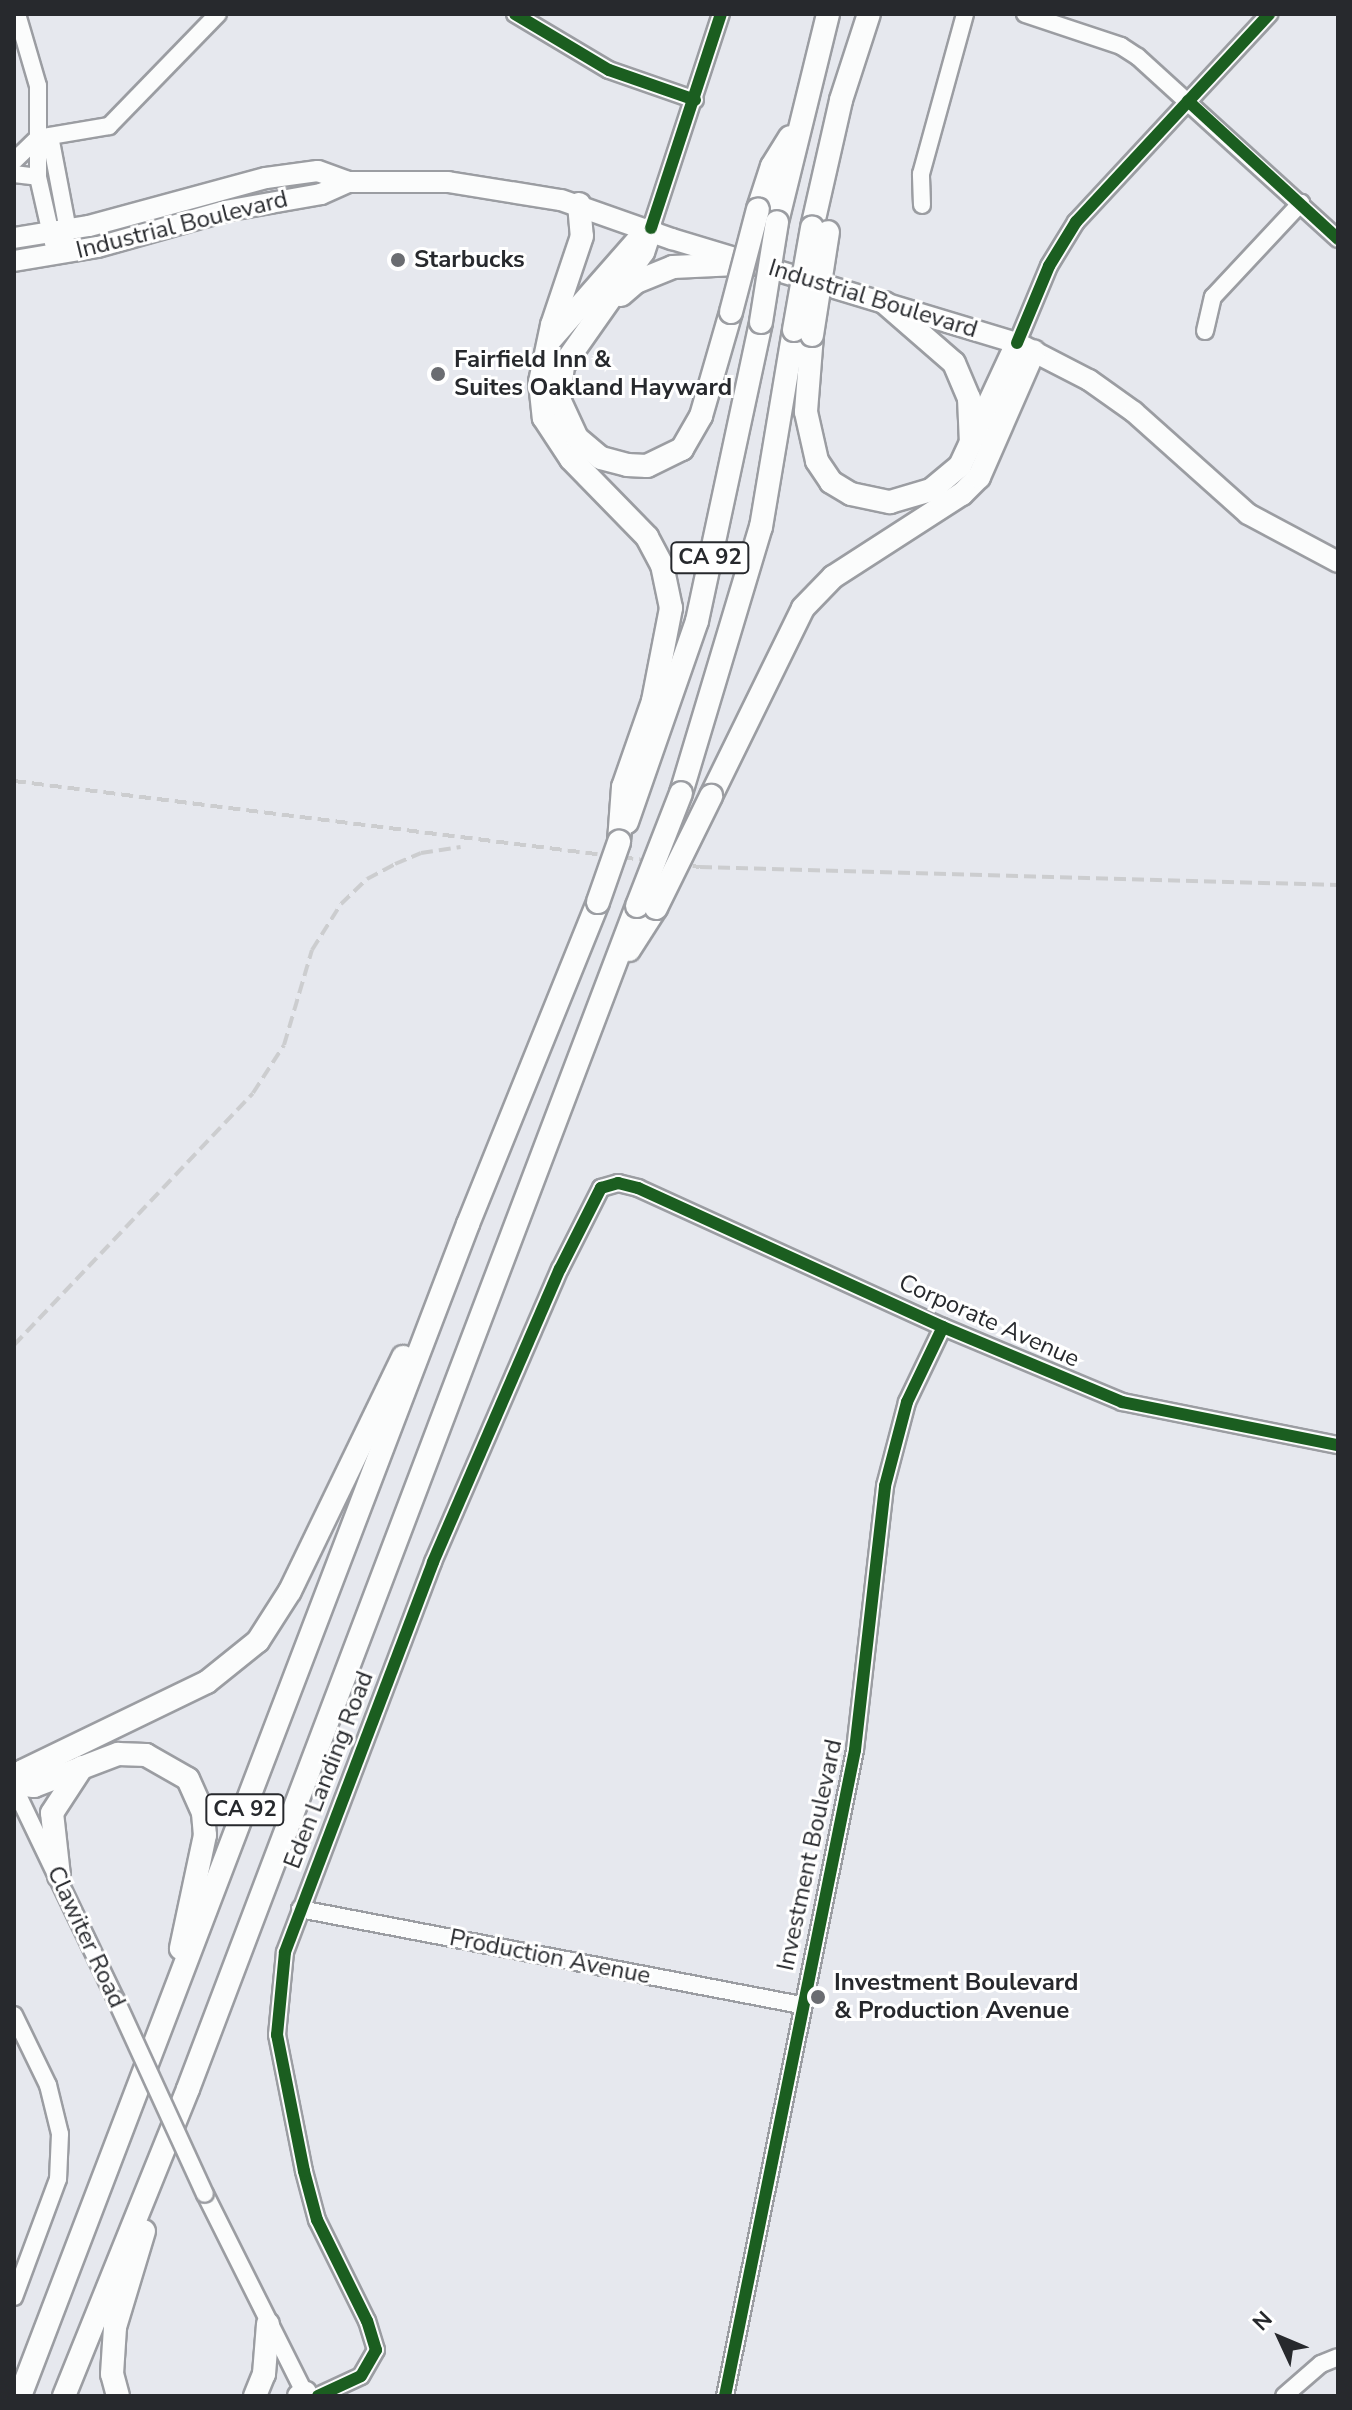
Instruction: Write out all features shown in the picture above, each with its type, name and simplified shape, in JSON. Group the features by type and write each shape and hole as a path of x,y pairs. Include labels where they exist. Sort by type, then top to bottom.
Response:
{"highway":[{"name":"CA 92","path":"20,2396 468,1224 598,902 619,842 632,788 697,621 761,322 777,222 799,122 828,14"},
{"name":"CA 92","path":"64,2396 188,2089 611,973 647,907 761,527 803,333 820,230 856,54 869,14"},
{"path":"651,228 643,252 563,366 563,413 577,438 601,458 647,466 682,449 695,431 772,166 799,122"},
{"path":"579,204 582,236 540,382 550,431 647,537 669,595 670,624 632,788"},
{"path":"550,340 630,245 651,228"},
{"path":"599,314 655,272 758,263"},
{"path":"885,303 954,363 969,398 971,448"},
{"path":"803,333 806,427 817,461 831,482 876,501 904,501 943,483 971,448 1026,347"},
{"path":"647,907 711,796 803,608 833,577 962,494 979,477 1026,347"},
{"path":"157,2043 205,1835 196,1790 166,1762 146,1755 118,1754 89,1761 34,1786 14,1784 23,1771 207,1682 258,1641 338,1497 445,1260 468,1224"},
{"path":"59,1876 52,1813 64,1788 89,1761"},
{"path":"118,2396 112,2374 115,2327 188,2089"},
{"path":"255,2396 264,2374 268,2324"}],"main road":[{"name":"Industrial Boulevard","path":"14,238 58,232 266,178 318,171 348,182 448,182 579,204 651,228 672,239 1026,347 1134,412 1248,514 1338,562"},
{"name":"Industrial Boulevard","path":"14,261 59,255 225,211 321,194 348,182"}],"street":[{"path":"17,14 38,86 44,137 60,187 59,255"},
{"path":"14,161 44,137 109,126 218,14"},
{"path":"515,14 609,70 695,100"},
{"path":"651,228 721,14"},
{"path":"922,205 921,174 965,14"},
{"path":"1025,14 1121,46 1188,101 1338,239"},
{"path":"1026,347 1061,243 1269,14"},
{"path":"44,137 39,183 58,232"},
{"path":"14,174 60,187"},
{"path":"1205,331 1213,297 1301,203"},
{"name":"Eden Landing Road","path":"154,2089 268,2324 307,2395 361,2376 376,2350 367,2321 317,2220 281,2065 279,1980 300,1909 433,1562 594,1197 609,1184 638,1188"},
{"name":"Corporate Avenue","path":"638,1188 943,1327 1122,1402 1338,1445"},
{"name":"Investment Boulevard","path":"725,2396 801,2005 855,1750 885,1486 907,1402 943,1327"},
{"name":"Clawiter Road","path":"14,1784 116,2000 154,2089"},
{"name":"Production Avenue","path":"300,1909 801,2005"},
{"path":"14,2015 48,2085 60,2134 58,2179 14,2297"},
{"path":"1284,2396 1321,2364 1338,2357"}],"railway":[{"path":"14,781 700,867 1338,885"},
{"path":"14,1345 253,1093 284,1045 312,950 341,904 367,879 395,864 421,853 461,847"}],"cycle path":[{"path":"515,14 609,70 695,100"},
{"path":"651,228 721,14"},
{"path":"1017,343 1049,266 1076,222 1269,14"},
{"path":"1188,101 1338,239"},
{"path":"318,2396 361,2376 376,2350 367,2321 317,2220 304,2171 277,2035 285,1952 433,1562 560,1269 601,1188 618,1183 638,1188 943,1327 1122,1402 1338,1445"},
{"path":"725,2396 855,1750 885,1486 907,1402 943,1327"}],"place":[{"name":"Starbucks","path":"398,260"},
{"name":"Fairfield Inn & Suites Oakland Hayward","path":"438,374"},
{"name":"Investment Boulevard & Production Avenue","path":"818,1997"}]}
